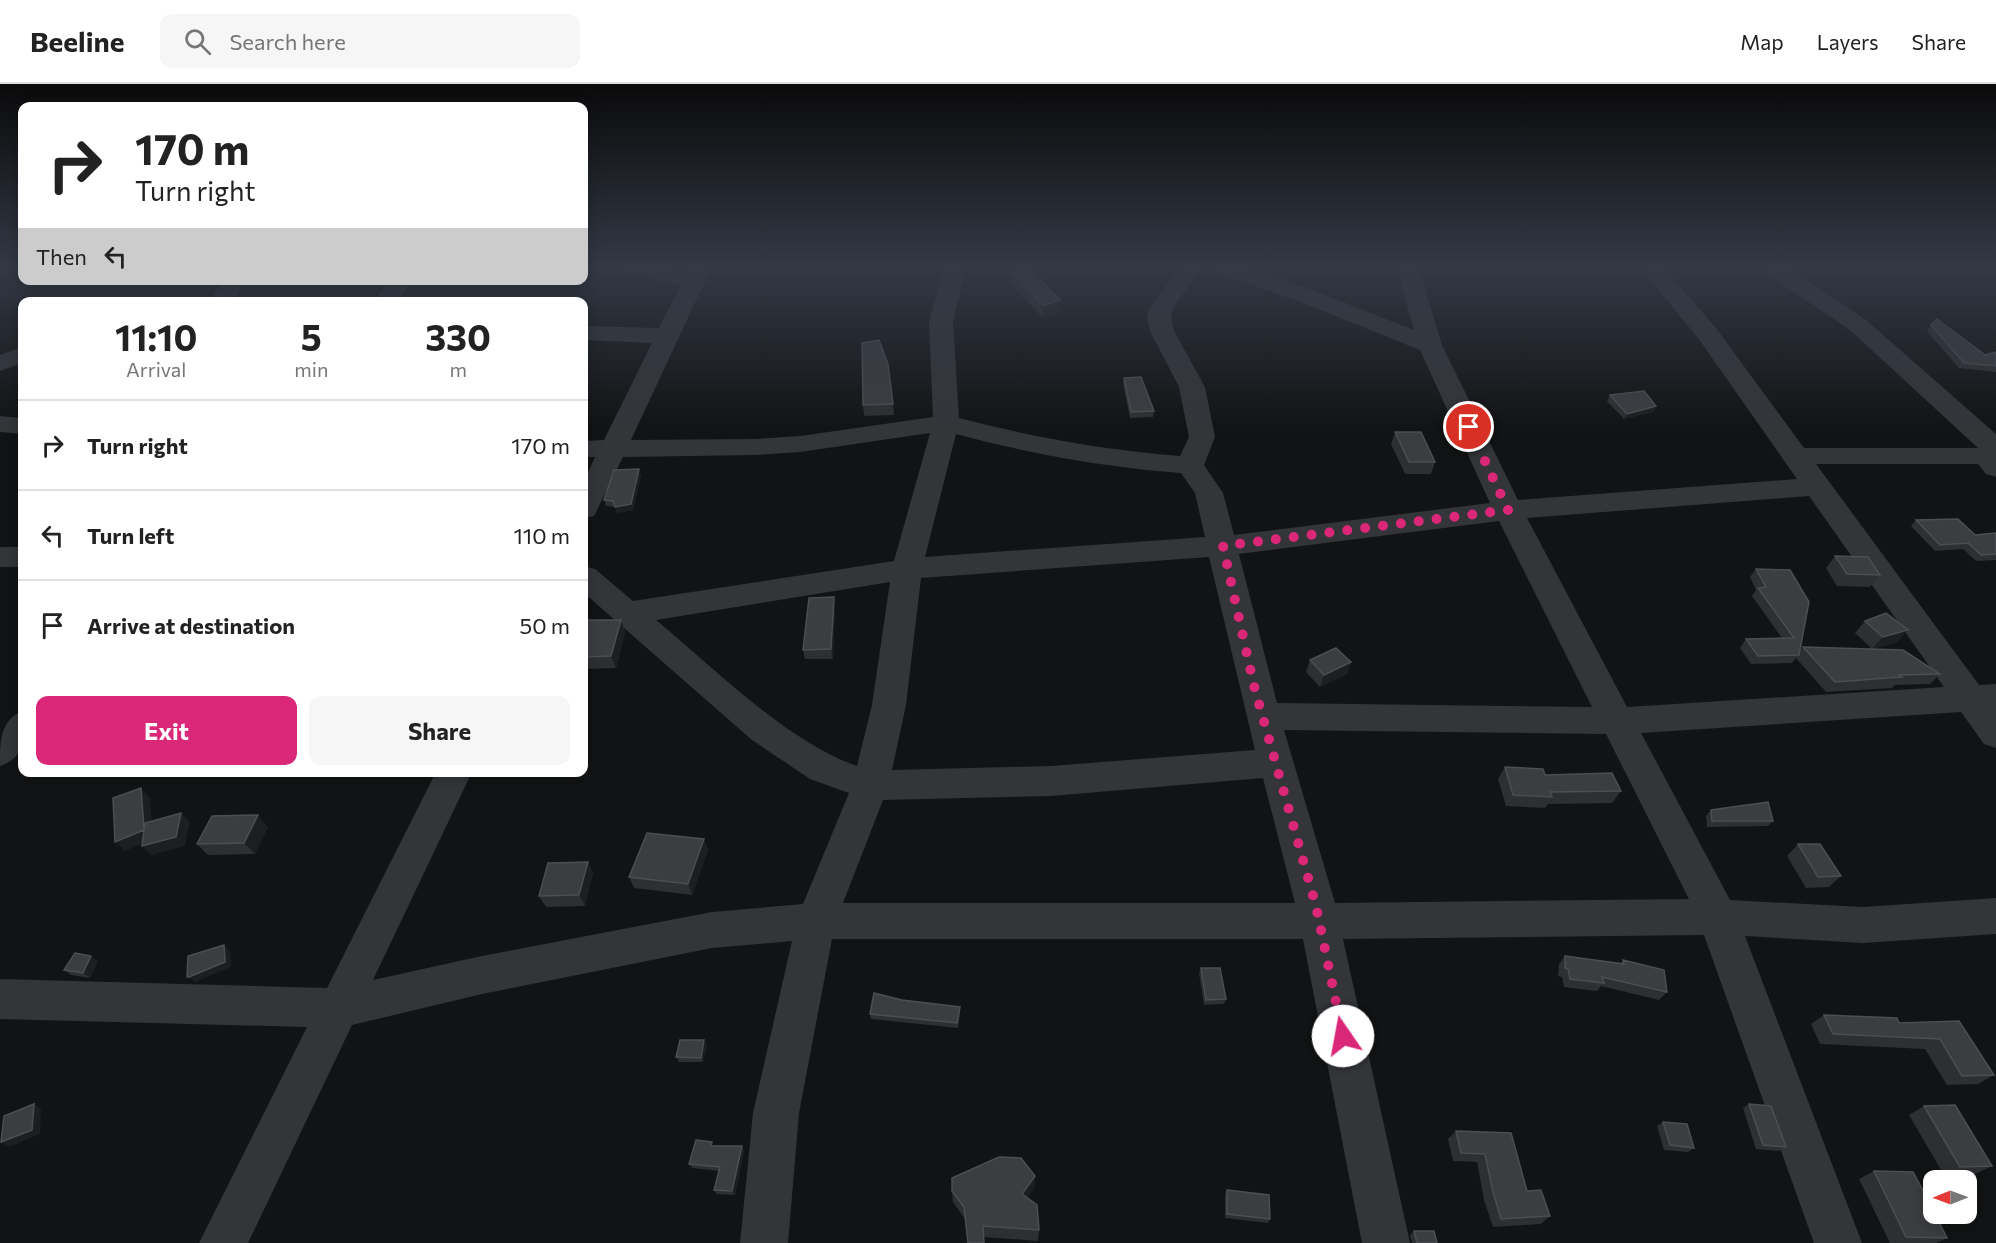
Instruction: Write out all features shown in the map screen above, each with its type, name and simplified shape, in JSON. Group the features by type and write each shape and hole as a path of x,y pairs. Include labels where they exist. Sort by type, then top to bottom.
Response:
{"street":[{"path":"588,501 676,320"},
{"path":"764,1243 776,1113 816,921 870,785 889,705 907,569 946,423 941,320"},
{"path":"1160,320 1162,331 1192,387 1202,437 1190,465"},
{"path":"1367,320 1430,345"},
{"path":"1423,320 1430,345 1508,510 1718,917 1838,1243"},
{"path":"1696,320 1818,486 1983,699 1996,734"},
{"path":"1797,456 1993,460 1990,444 1851,320"},
{"path":"588,333 668,336"},
{"path":"588,449 800,444 946,423 1046,447 1148,462 1190,465"},
{"path":"1190,465 1209,493 1275,763 1320,921 1386,1243"},
{"path":"627,614 907,569 1223,546 1508,510 1818,486"},
{"path":"0,557 18,557"},
{"path":"588,580 764,730 823,770 870,785 1051,781 1275,763"},
{"path":"1263,716 1617,721 1983,699"},
{"path":"0,753 18,730"},
{"path":"0,753 18,754"},
{"path":"223,1243 452,777"},
{"path":"0,999 338,1008 482,975 712,930 816,921 1320,921 1718,917 1863,925 1996,916"}],"building":[{"path":"1938,320 1985,355 1996,352 1996,366 1964,363 1931,325"},
{"path":"879,340 888,364 893,404 863,405 862,343"},
{"path":"1141,377 1154,411 1131,412 1124,378"},
{"path":"1644,391 1656,406 1627,414 1610,395"},
{"path":"1395,432 1421,432 1435,462 1409,462"},
{"path":"639,469 631,504 615,507 613,501 604,500 614,470"},
{"path":"1958,519 1975,535 1996,533 1996,554 1981,555 1968,543 1940,545 1916,520"},
{"path":"1835,556 1868,557 1880,575 1847,574"},
{"path":"1756,569 1790,570 1809,602 1799,655 1758,656 1746,639 1794,638 1758,588 1766,587"},
{"path":"834,597 831,649 803,650 809,598"},
{"path":"1886,613 1908,630 1883,637 1865,621"},
{"path":"588,620 621,620 611,656 588,657"},
{"path":"1803,647 1903,650 1940,674 1899,675 1902,677 1835,682"},
{"path":"1336,648 1351,662 1324,675 1310,660"},
{"path":"1505,767 1543,769 1545,775 1612,773 1621,791 1550,792 1552,797 1513,795"},
{"path":"141,788 144,829 145,823 181,813 176,837 142,846 144,830 115,842 113,798"},
{"path":"1768,802 1773,821 1712,821 1711,810"},
{"path":"258,815 244,843 197,844 212,816"},
{"path":"647,833 704,839 688,884 629,877"},
{"path":"1798,844 1820,844 1841,876 1818,877"},
{"path":"588,862 579,895 539,896 548,863"},
{"path":"224,945 225,962 187,977 188,956"},
{"path":"75,953 91,956 83,973 64,970"},
{"path":"1565,956 1624,964 1623,960 1664,970 1667,992 1602,977 1604,983 1570,979 1568,969 1565,968"},
{"path":"1201,968 1220,968 1226,999 1206,1000"},
{"path":"874,993 902,1000 960,1007 957,1023 870,1014"},
{"path":"1824,1015 1897,1018 1899,1023 1959,1021 1994,1075 1962,1076 1940,1039 1833,1034"},
{"path":"680,1040 704,1040 701,1058 676,1057"},
{"path":"34,1104 32,1130 1,1142 4,1116"},
{"path":"1749,1104 1771,1106 1786,1147 1763,1145"},
{"path":"1955,1105 1992,1166 1960,1167 1924,1106"},
{"path":"1663,1122 1687,1124 1694,1148 1670,1145"},
{"path":"1456,1131 1511,1133 1527,1191 1541,1190 1550,1216 1501,1219 1485,1154 1461,1153"},
{"path":"696,1140 712,1142 711,1146 742,1146 732,1191 714,1190 720,1167 689,1164"},
{"path":"999,1157 1021,1158 1035,1176 1022,1194 1037,1205 1039,1230 983,1226 984,1243 968,1243 964,1207 952,1191 952,1178"},
{"path":"1874,1171 1913,1172 1923,1191 1923,1224 1940,1224 1947,1238 1906,1237"},
{"path":"1227,1190 1269,1195 1270,1219 1227,1214"},
{"path":"1414,1231 1434,1231 1437,1243 1417,1243"}],"route":[{"path":"1343,1036 1316,906 1254,686 1223,546 1508,510 1469,427"}]}
